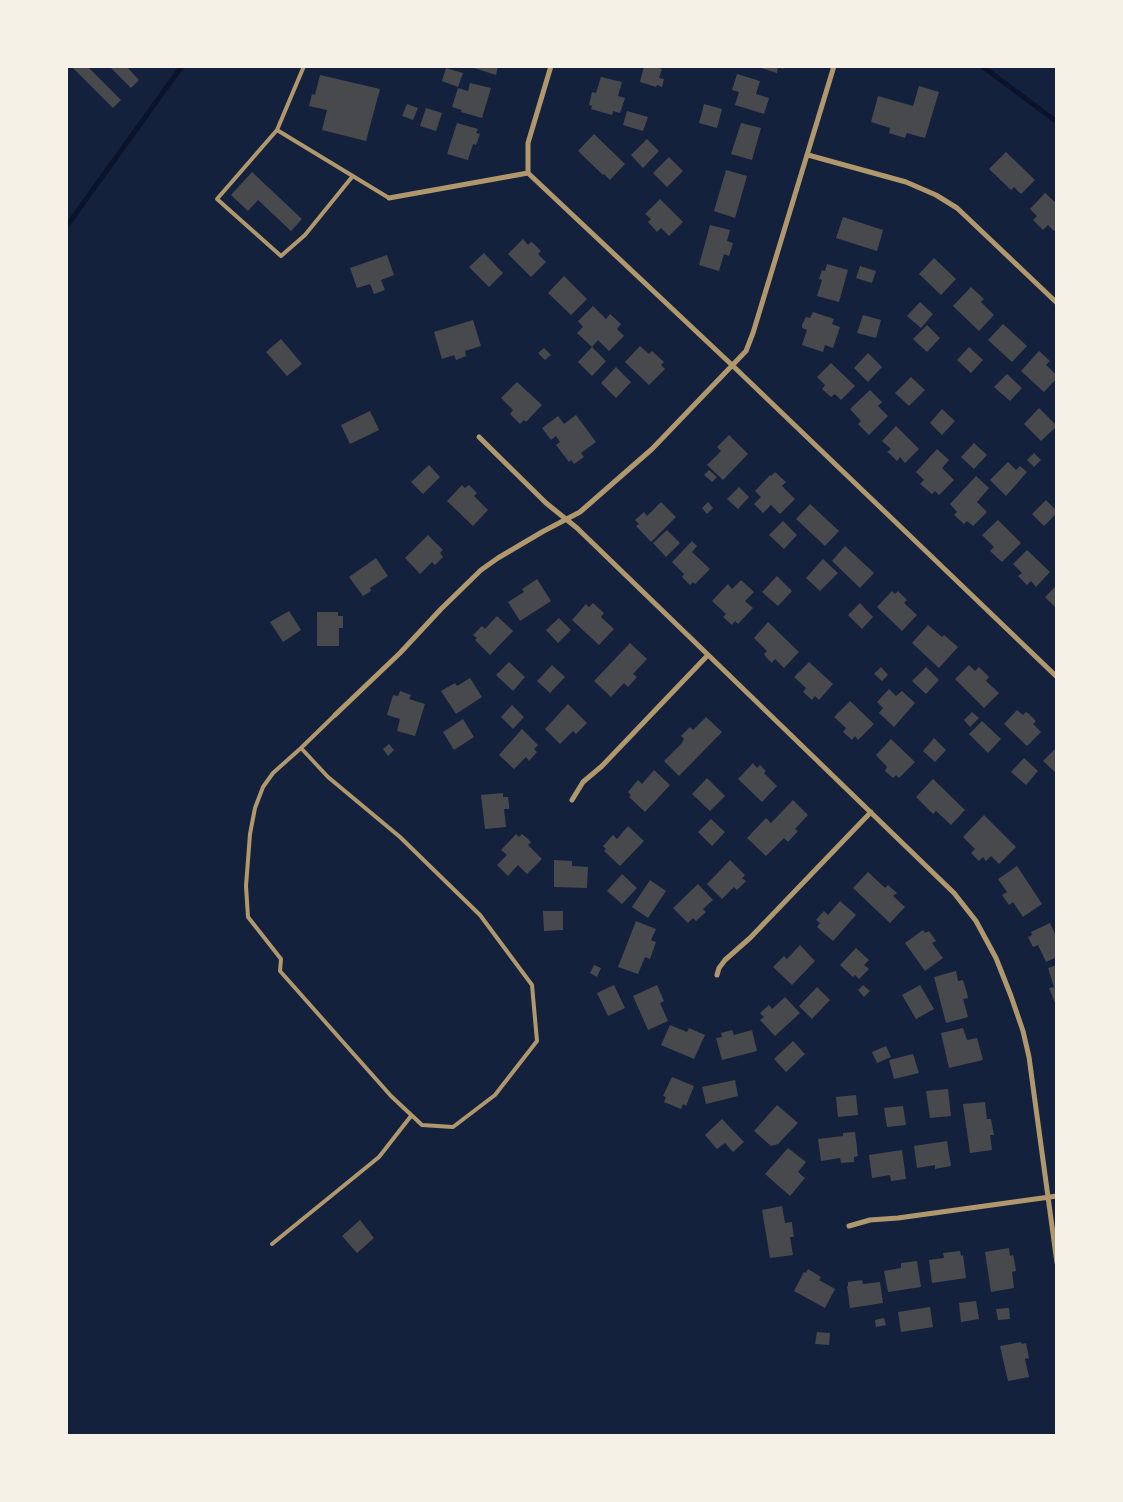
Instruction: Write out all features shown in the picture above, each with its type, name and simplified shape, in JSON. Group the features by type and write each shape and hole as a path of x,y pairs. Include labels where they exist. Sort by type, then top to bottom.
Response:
{"street":[{"path":"551,66 528,143 528,173 733,366 1057,677"},
{"path":"336,715 481,570 498,558 580,512 652,448 746,351 754,333 834,66"},
{"path":"808,155 906,182 936,195 956,208 976,225 1057,303"},
{"path":"389,198 442,190 528,173"},
{"path":"480,437 546,503 566,519 871,812 954,893 976,921 996,958 1023,1031 1029,1057 1057,1263"},
{"path":"572,800 583,782 602,766 707,656"},
{"path":"717,975 724,960 750,938 871,812"},
{"path":"850,1226 870,1220 898,1218 1057,1196"}],"lane":[{"path":"304,66 277,130 217,199 281,256 305,235 352,176"},
{"path":"277,130 389,198"},
{"path":"301,748 328,777 400,837 480,915 532,985 537,1041 495,1095 453,1127 422,1125 391,1096 280,971 280,959 248,917 246,886 250,834 255,808 263,787 273,773 336,715"},
{"path":"272,1244 379,1157 411,1116"}],"building":[{"path":"75,66 87,66 121,100 113,108 73,68"},
{"path":"109,66 126,66 139,80 131,88"},
{"path":"475,66 498,66 496,75 474,68"},
{"path":"644,66 654,66 662,69 659,78 664,79 662,87 640,82"},
{"path":"755,66 783,66 783,69 778,67 777,73"},
{"path":"446,68 463,73 458,87 442,81"},
{"path":"737,74 760,81 756,94 769,98 764,114 735,105 739,92 732,90"},
{"path":"320,75 380,89 366,141 322,130 327,110 309,106 312,94 315,95"},
{"path":"601,77 622,82 618,96 625,98 620,113 613,111 612,115 591,109 592,106 589,105 592,92 596,93"},
{"path":"470,83 491,88 482,118 461,112 462,110 452,107 458,88 468,91"},
{"path":"919,86 939,92 925,138 907,133 905,138 889,133 890,128 871,122 878,96 913,106"},
{"path":"407,104 418,108 413,120 402,116"},
{"path":"704,104 722,109 717,128 699,123"},
{"path":"426,108 442,113 436,131 420,126"},
{"path":"627,111 648,117 643,131 623,125"},
{"path":"457,123 478,129 476,133 480,134 476,145 473,144 468,160 447,154"},
{"path":"741,123 761,128 752,160 731,154"},
{"path":"594,134 625,164 610,180 578,151"},
{"path":"647,139 659,151 643,168 631,155"},
{"path":"1006,152 1035,180 1021,194 1014,187 1011,190 989,169"},
{"path":"669,157 683,171 667,187 653,173"},
{"path":"726,170 747,176 735,218 714,211"},
{"path":"252,172 302,219 291,231 258,200 248,211 231,195"},
{"path":"1045,193 1057,202 1057,228 1054,231 1048,225 1043,230 1033,220 1037,216 1030,209"},
{"path":"660,199 683,222 669,236 661,228 657,232 648,222 651,219 645,214"},
{"path":"843,217 883,230 877,251 836,238"},
{"path":"710,225 730,230 727,241 733,243 729,256 724,254 719,271 699,265"},
{"path":"523,239 528,245 531,242 533,243 541,251 538,254 546,262 531,277 508,254"},
{"path":"484,253 503,273 489,287 469,267"},
{"path":"387,255 394,275 381,280 385,290 374,294 370,284 357,288 350,268"},
{"path":"934,258 956,279 941,295 919,274"},
{"path":"827,264 848,270 839,302 817,296 822,280 819,279 822,270 825,271"},
{"path":"860,266 876,271 872,283 856,278"},
{"path":"564,276 587,299 571,315 548,293"},
{"path":"971,287 984,299 981,302 994,315 979,331 953,306"},
{"path":"920,302 933,314 921,328 907,316"},
{"path":"593,306 606,319 610,314 621,324 617,329 624,336 609,351 598,340 592,347 577,333 583,327 578,321"},
{"path":"813,312 834,319 832,324 840,327 833,348 825,345 823,352 802,345 807,330 802,328 802,325 806,317 810,318"},
{"path":"863,315 881,320 876,338 857,333"},
{"path":"473,320 481,346 465,351 466,356 456,360 454,355 442,359 434,332"},
{"path":"1003,324 1027,346 1012,362 988,340"},
{"path":"927,325 940,338 927,352 913,339"},
{"path":"281,339 302,364 287,376 266,352"},
{"path":"640,346 649,354 652,351 664,362 661,365 665,369 649,385 625,362"},
{"path":"592,347 606,361 592,376 578,362"},
{"path":"969,347 983,360 971,373 957,360"},
{"path":"544,348 551,355 545,360 538,353"},
{"path":"1039,351 1050,361 1046,365 1057,375 1057,378 1044,392 1021,371"},
{"path":"868,353 882,367 868,382 854,368"},
{"path":"831,363 855,386 841,400 835,394 831,397 822,389 825,385 817,377"},
{"path":"616,367 631,382 616,398 601,383"},
{"path":"1007,374 1022,388 1010,401 994,387"},
{"path":"911,377 925,390 909,406 895,393"},
{"path":"517,382 542,405 526,422 524,420 520,424 510,414 513,410 501,398"},
{"path":"870,390 882,402 878,406 888,416 869,435 858,424 861,421 850,409"},
{"path":"1039,408 1057,426 1041,441 1024,424"},
{"path":"942,409 955,421 942,435 930,423"},
{"path":"370,411 379,430 350,444 341,425"},
{"path":"576,415 596,442 581,453 584,457 574,464 571,460 569,462 556,445 560,442 556,436 551,440 542,428 558,416 564,424"},
{"path":"896,426 919,449 905,463 900,457 897,461 887,452 891,449 882,441"},
{"path":"729,435 748,454 723,480 707,465 721,451 717,447"},
{"path":"974,443 987,455 974,469 961,457"},
{"path":"937,449 949,460 942,468 954,480 939,495 935,491 932,494 920,484 924,480 916,472"},
{"path":"1034,453 1041,460 1034,467 1027,460"},
{"path":"1008,462 1016,470 1020,466 1027,472 1006,496 990,480"},
{"path":"429,465 440,477 423,494 411,482"},
{"path":"709,470 717,477 712,482 704,475"},
{"path":"775,472 786,482 782,486 795,499 780,514 771,505 763,513 754,504 761,497 755,491"},
{"path":"976,476 989,488 977,502 987,512 973,526 967,521 964,524 954,515 957,512 950,504"},
{"path":"462,485 465,488 469,485 477,493 474,496 488,510 473,526 447,501"},
{"path":"739,487 749,497 738,509 727,499"},
{"path":"1046,500 1057,513 1044,526 1032,514"},
{"path":"661,502 676,517 651,542 636,526 639,524 635,520 644,512 647,516"},
{"path":"708,502 713,508 707,514 702,508"},
{"path":"810,504 839,531 825,546 796,519"},
{"path":"998,520 1021,543 1002,562 990,551 994,547 982,535"},
{"path":"783,521 797,535 784,549 769,535"},
{"path":"667,530 680,543 666,557 653,543"},
{"path":"428,535 443,550 440,553 443,557 435,565 432,562 420,574 405,558"},
{"path":"692,541 697,546 692,552 710,569 695,584 693,582 690,585 682,577 684,574 672,562"},
{"path":"845,546 874,573 860,588 832,561"},
{"path":"1027,550 1050,572 1036,587 1031,581 1027,585 1018,576 1022,573 1013,564"},
{"path":"376,558 388,576 370,588 371,591 363,596 349,577"},
{"path":"823,559 838,573 820,591 806,578"},
{"path":"777,576 792,591 778,606 762,592"},
{"path":"537,579 551,601 520,621 508,602 524,592 522,589"},
{"path":"741,580 754,592 745,601 753,608 738,624 735,621 732,625 723,617 726,614 712,601 728,584 732,589"},
{"path":"1057,585 1057,609 1045,597"},
{"path":"892,591 895,594 898,591 907,600 904,603 917,615 902,631 877,607"},
{"path":"593,603 604,613 601,617 614,629 599,645 572,620 586,604 589,607"},
{"path":"860,603 873,617 862,629 848,615"},
{"path":"289,611 301,630 283,642 270,622"},
{"path":"317,612 338,612 338,616 343,616 343,628 339,628 339,646 317,646"},
{"path":"497,616 513,631 490,655 475,640 477,638 473,635 482,626 485,629"},
{"path":"559,618 571,630 558,643 546,630"},
{"path":"768,622 799,652 784,668 775,659 772,663 766,657 764,654 767,651 754,638"},
{"path":"928,625 958,647 939,668 912,643"},
{"path":"630,643 647,659 633,674 637,677 630,685 628,687 624,683 611,697 594,681"},
{"path":"509,662 525,677 513,691 496,675"},
{"path":"809,662 833,684 819,700 815,696 812,700 803,692 806,688 794,677"},
{"path":"552,665 565,677 550,693 537,681"},
{"path":"969,665 975,671 979,667 989,677 986,681 999,693 984,708 955,679"},
{"path":"881,667 888,675 882,681 874,674"},
{"path":"926,667 939,680 926,694 912,681"},
{"path":"470,678 482,697 456,714 441,691 455,683 457,686"},
{"path":"889,689 896,696 902,691 915,703 894,727 879,713 883,708 877,702"},
{"path":"400,691 411,695 409,699 425,704 415,736 397,731 400,719 387,715 393,695 398,696"},
{"path":"850,701 874,724 858,740 855,736 852,740 843,732 846,728 834,717"},
{"path":"568,704 587,723 576,734 573,731 560,744 545,729"},
{"path":"512,705 524,717 513,729 501,717"},
{"path":"1017,710 1023,715 1026,712 1029,714 1036,721 1033,724 1041,732 1027,746 1004,724"},
{"path":"972,712 979,718 970,727 964,720"},
{"path":"706,717 722,732 679,776 664,761 682,743 684,739 681,736 690,727 693,730"},
{"path":"463,719 474,737 454,750 443,732"},
{"path":"982,721 1001,739 988,753 969,734"},
{"path":"522,729 538,745 534,749 537,752 529,761 526,757 514,769 499,755"},
{"path":"934,738 946,750 935,762 923,751"},
{"path":"891,739 915,762 899,778 896,775 893,778 885,771 887,767 876,755"},
{"path":"389,744 394,750 388,756 383,749"},
{"path":"1057,747 1057,774 1043,761"},
{"path":"1024,758 1038,771 1026,785 1011,772"},
{"path":"753,763 757,768 760,765 766,771 764,773 777,786 762,802 738,779"},
{"path":"654,770 670,785 645,812 629,797 631,795 628,792 638,780 642,784"},
{"path":"707,778 725,796 710,811 692,794"},
{"path":"933,779 965,810 951,825 936,811 933,814 916,797"},
{"path":"503,793 503,797 508,797 509,805 509,809 504,809 506,827 485,829 481,795"},
{"path":"793,800 808,815 795,829 798,831 788,842 784,838 766,856 747,838 766,818 771,823"},
{"path":"984,815 1016,847 999,864 991,856 986,861 983,857 979,861 971,853 975,849 963,837"},
{"path":"711,819 725,832 712,846 698,832"},
{"path":"628,826 644,841 620,866 604,851 606,849 603,846 613,835 617,839"},
{"path":"516,834 519,837 522,834 528,839 531,842 528,845 542,859 527,874 518,865 508,876 497,865 507,855 501,850"},
{"path":"554,860 572,861 572,866 588,867 587,888 554,887"},
{"path":"730,860 745,875 742,878 746,881 737,890 734,887 722,899 707,884"},
{"path":"1017,866 1042,904 1023,917 1013,902 1009,905 1002,895 1007,892 998,879"},
{"path":"868,872 885,888 888,885 897,893 893,896 905,907 890,923 853,888"},
{"path":"622,874 637,888 622,904 607,891"},
{"path":"650,880 666,891 648,918 632,907"},
{"path":"698,884 713,900 703,909 706,912 696,921 693,918 688,923 673,908"},
{"path":"840,901 856,915 833,941 817,927 820,923 816,920 824,911 828,915"},
{"path":"543,911 563,911 563,930 544,931"},
{"path":"636,921 656,929 651,940 656,942 650,959 645,957 638,974 618,967"},
{"path":"1050,923 1057,938 1057,957 1046,962 1038,945 1033,947 1028,937 1032,935 1031,932"},
{"path":"923,930 925,933 929,931 936,941 932,943 943,958 925,971 905,943"},
{"path":"800,945 815,961 792,985 773,967 784,956 787,959"},
{"path":"856,948 869,960 864,965 869,969 859,979 855,975 853,977 840,965"},
{"path":"594,965 601,968 597,977 590,973"},
{"path":"1057,965 1057,1002 1055,1003 1049,988 1054,987 1048,968"},
{"path":"956,971 958,981 963,980 967,993 968,998 963,999 968,1017 946,1023 934,977"},
{"path":"614,985 625,1008 608,1016 597,993"},
{"path":"657,985 664,1001 660,1003 668,1021 648,1030 633,996"},
{"path":"863,985 870,991 864,997 858,990"},
{"path":"920,985 934,1009 916,1019 902,995"},
{"path":"817,987 830,1000 812,1019 799,1006"},
{"path":"785,997 800,1013 775,1036 760,1020 764,1017 760,1013 769,1005 772,1009"},
{"path":"670,1025 687,1032 689,1028 705,1035 694,1059 661,1045"},
{"path":"963,1028 967,1040 977,1038 983,1060 949,1068 941,1033"},
{"path":"732,1030 734,1035 752,1030 757,1051 722,1060 716,1038 722,1037 721,1033"},
{"path":"793,1041 805,1054 786,1072 774,1059"},
{"path":"886,1046 891,1057 877,1063 872,1052"},
{"path":"913,1054 919,1073 894,1079 889,1060"},
{"path":"672,1077 694,1086 686,1106 683,1104 681,1109 664,1102 666,1097 663,1096"},
{"path":"735,1080 738,1096 706,1104 702,1087"},
{"path":"948,1089 951,1116 930,1118 926,1091"},
{"path":"856,1095 858,1115 838,1117 836,1097"},
{"path":"985,1102 987,1119 991,1119 994,1135 990,1135 992,1150 970,1153 963,1104"},
{"path":"777,1105 798,1123 778,1144 771,1146 754,1131"},
{"path":"903,1106 906,1125 887,1127 884,1108"},
{"path":"722,1119 744,1142 733,1152 725,1143 717,1149 705,1135"},
{"path":"855,1132 858,1156 854,1157 854,1162 841,1163 840,1158 821,1161 818,1139 843,1136 843,1133"},
{"path":"947,1141 951,1166 935,1169 935,1165 917,1168 914,1146"},
{"path":"788,1148 806,1162 798,1172 805,1178 790,1196 765,1174"},
{"path":"902,1150 906,1179 891,1181 890,1175 872,1178 869,1155"},
{"path":"782,1206 785,1223 792,1222 794,1237 790,1237 793,1255 770,1258 762,1210"},
{"path":"360,1220 374,1238 357,1253 342,1236"},
{"path":"1009,1248 1010,1256 1013,1255 1016,1271 1012,1272 1014,1288 991,1292 985,1252"},
{"path":"960,1251 961,1256 963,1255 966,1278 932,1283 929,1260 944,1258 943,1253"},
{"path":"917,1261 921,1287 888,1292 884,1271 901,1268 901,1263"},
{"path":"808,1269 821,1277 819,1280 835,1289 825,1308 794,1291 804,1272 806,1273"},
{"path":"862,1280 863,1284 880,1282 883,1303 850,1308 848,1282"},
{"path":"976,1301 979,1319 961,1322 959,1303"},
{"path":"930,1307 933,1327 901,1332 898,1312"},
{"path":"1009,1308 1010,1319 998,1320 996,1309"},
{"path":"884,1318 886,1325 876,1327 875,1320"},
{"path":"817,1332 830,1333 829,1345 815,1344"},
{"path":"1021,1342 1022,1344 1026,1343 1029,1358 1025,1359 1029,1377 1008,1381 1000,1346"}],"waterway":[{"path":"66,227 182,66"},
{"path":"982,66 1057,122"}]}
